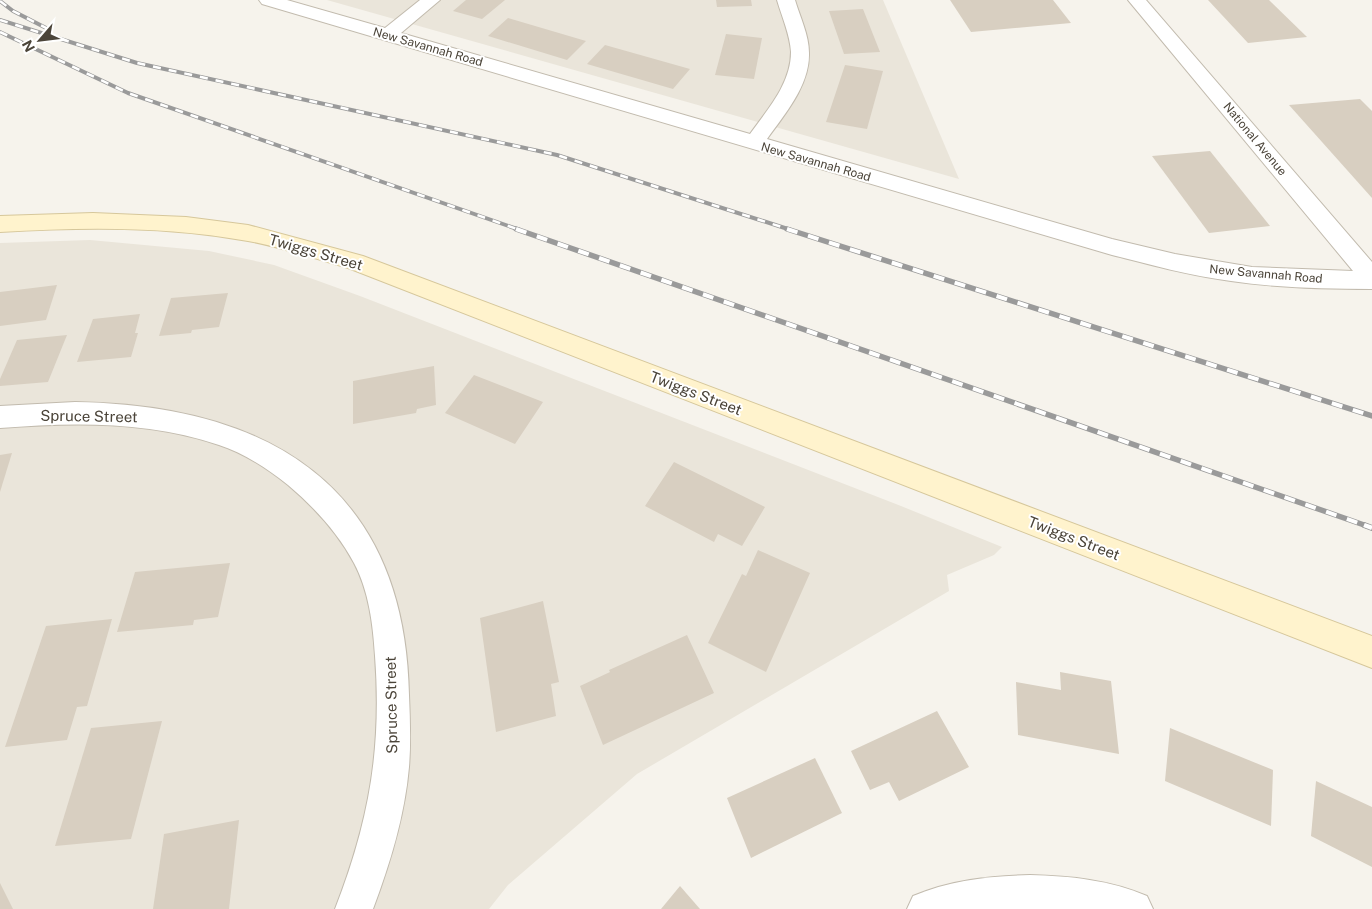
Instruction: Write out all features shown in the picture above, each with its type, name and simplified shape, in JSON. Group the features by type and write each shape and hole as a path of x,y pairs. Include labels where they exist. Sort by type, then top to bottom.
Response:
{"main road":[{"name":"Twiggs Street","path":"0,224 100,220 208,228 278,240 355,262 1372,652"}],"street":[{"name":"New Savannah Road","path":"268,0 1112,247 1211,270 1287,279 1372,279"},
{"path":"388,35 430,0"},
{"path":"754,143 792,87 798,74 800,62 798,38 786,0"},
{"name":"National Avenue","path":"1137,0 1372,279"},
{"name":"Spruce Street","path":"0,417 46,413 120,413 172,421 230,437 283,464 318,494 349,529 366,556 380,594 388,629 394,683 391,772 368,871 354,909"},
{"path":"926,909 940,904 985,896 1030,894 1069,896 1102,901 1134,909"}],"shaded area":[{"path":"327,0 883,0 959,179"},
{"path":"90,240 209,251 274,265 360,296 1002,547 994,555 947,575 949,591 637,774 508,885 489,909 0,909 0,243"}],"building":[{"path":"466,0 505,0 482,19 453,11"},
{"path":"716,0 751,0 752,6 717,7"},
{"path":"950,0 1053,0 1071,23 971,32"},
{"path":"1208,0 1269,0 1307,37 1248,43"},
{"path":"863,9 880,52 844,54 829,11"},
{"path":"508,18 586,41 567,60 488,36"},
{"path":"726,34 762,38 754,79 715,75"},
{"path":"605,45 690,69 673,89 587,64"},
{"path":"845,65 883,71 867,129 826,122"},
{"path":"1360,99 1372,111 1372,198 1289,105"},
{"path":"1210,151 1270,226 1209,233 1152,156"},
{"path":"57,285 46,320 0,326 0,292"},
{"path":"228,293 219,327 192,330 191,333 159,336 171,298"},
{"path":"140,314 135,333 138,333 131,357 77,362 93,319"},
{"path":"67,335 48,382 0,386 0,379 17,340"},
{"path":"434,366 436,405 417,409 416,413 353,424 353,381"},
{"path":"474,375 543,402 515,444 445,413"},
{"path":"12,453 0,492 0,455"},
{"path":"674,462 765,507 742,546 718,534 714,542 645,506"},
{"path":"758,550 810,573 766,672 708,643 742,574 746,576"},
{"path":"230,563 218,617 194,620 193,625 117,632 135,572"},
{"path":"543,601 559,682 551,684 556,716 496,732 480,618"},
{"path":"112,619 87,706 77,707 67,740 5,747 46,626"},
{"path":"687,635 714,693 603,745 580,686 610,672 609,670"},
{"path":"1060,672 1111,681 1119,754 1018,735 1016,682 1061,690"},
{"path":"937,711 969,767 899,801 889,782 870,790 851,751"},
{"path":"162,721 131,839 55,846 91,728"},
{"path":"1170,728 1273,770 1271,826 1165,781"},
{"path":"815,758 842,813 751,858 727,798"},
{"path":"1316,781 1372,807 1372,867 1311,836"},
{"path":"239,820 229,909 153,909 164,834"},
{"path":"0,883 13,909 0,909"},
{"path":"680,886 700,909 661,909"}],"railway":[{"path":"0,1 13,11 50,30"},
{"path":"0,20 137,63 557,155 791,230"},
{"path":"0,32 128,93 520,230"},
{"path":"516,229 1367,526"},
{"path":"787,229 1372,416"},
{"path":"1364,525 1372,528"}]}
